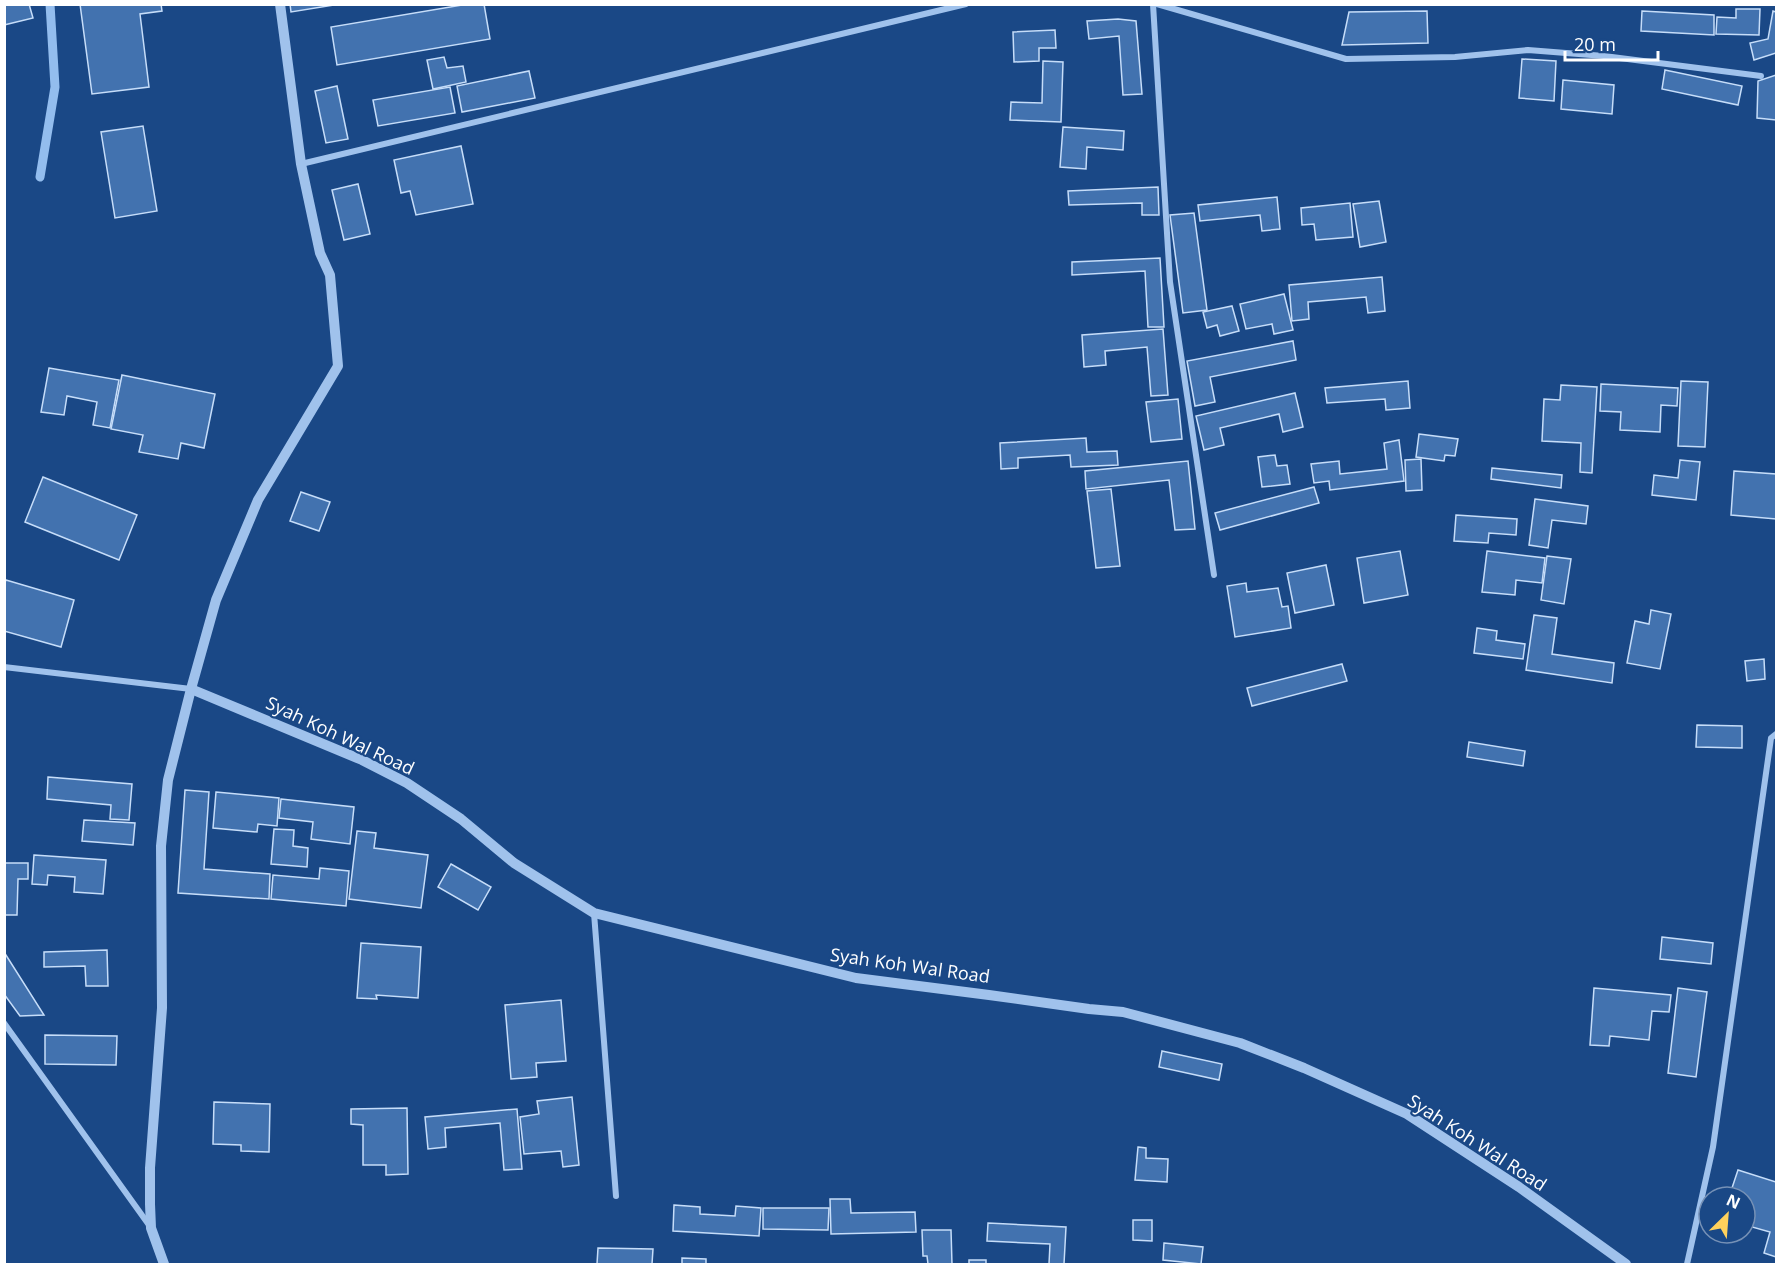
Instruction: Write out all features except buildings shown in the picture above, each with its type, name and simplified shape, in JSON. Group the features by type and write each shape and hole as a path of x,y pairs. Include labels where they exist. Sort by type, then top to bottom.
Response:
{"street":[{"path":"151,1228 150,1168 162,1008 161,846 168,780 216,600 258,500 339,366 330,275 320,253 301,164 280,4"},
{"path":"301,164 966,4"},
{"path":"1214,575 1170,282 1155,4 1346,59 1455,57 1528,50 1604,56 1761,76"},
{"path":"4,667 191,689"},
{"name":"Syah Koh Wal Road","path":"191,689 351,756 407,783 460,819 514,863 594,912 856,978 1123,1012 1240,1043 1304,1068 1407,1114 1519,1187 1626,1264"},
{"path":"1687,1264 1713,1147 1771,738 1776,734"},
{"path":"594,912 616,1196"},
{"path":"4,1023 151,1228 164,1264"}],"waterway":[{"path":"40,177 55,87 50,4"}]}
